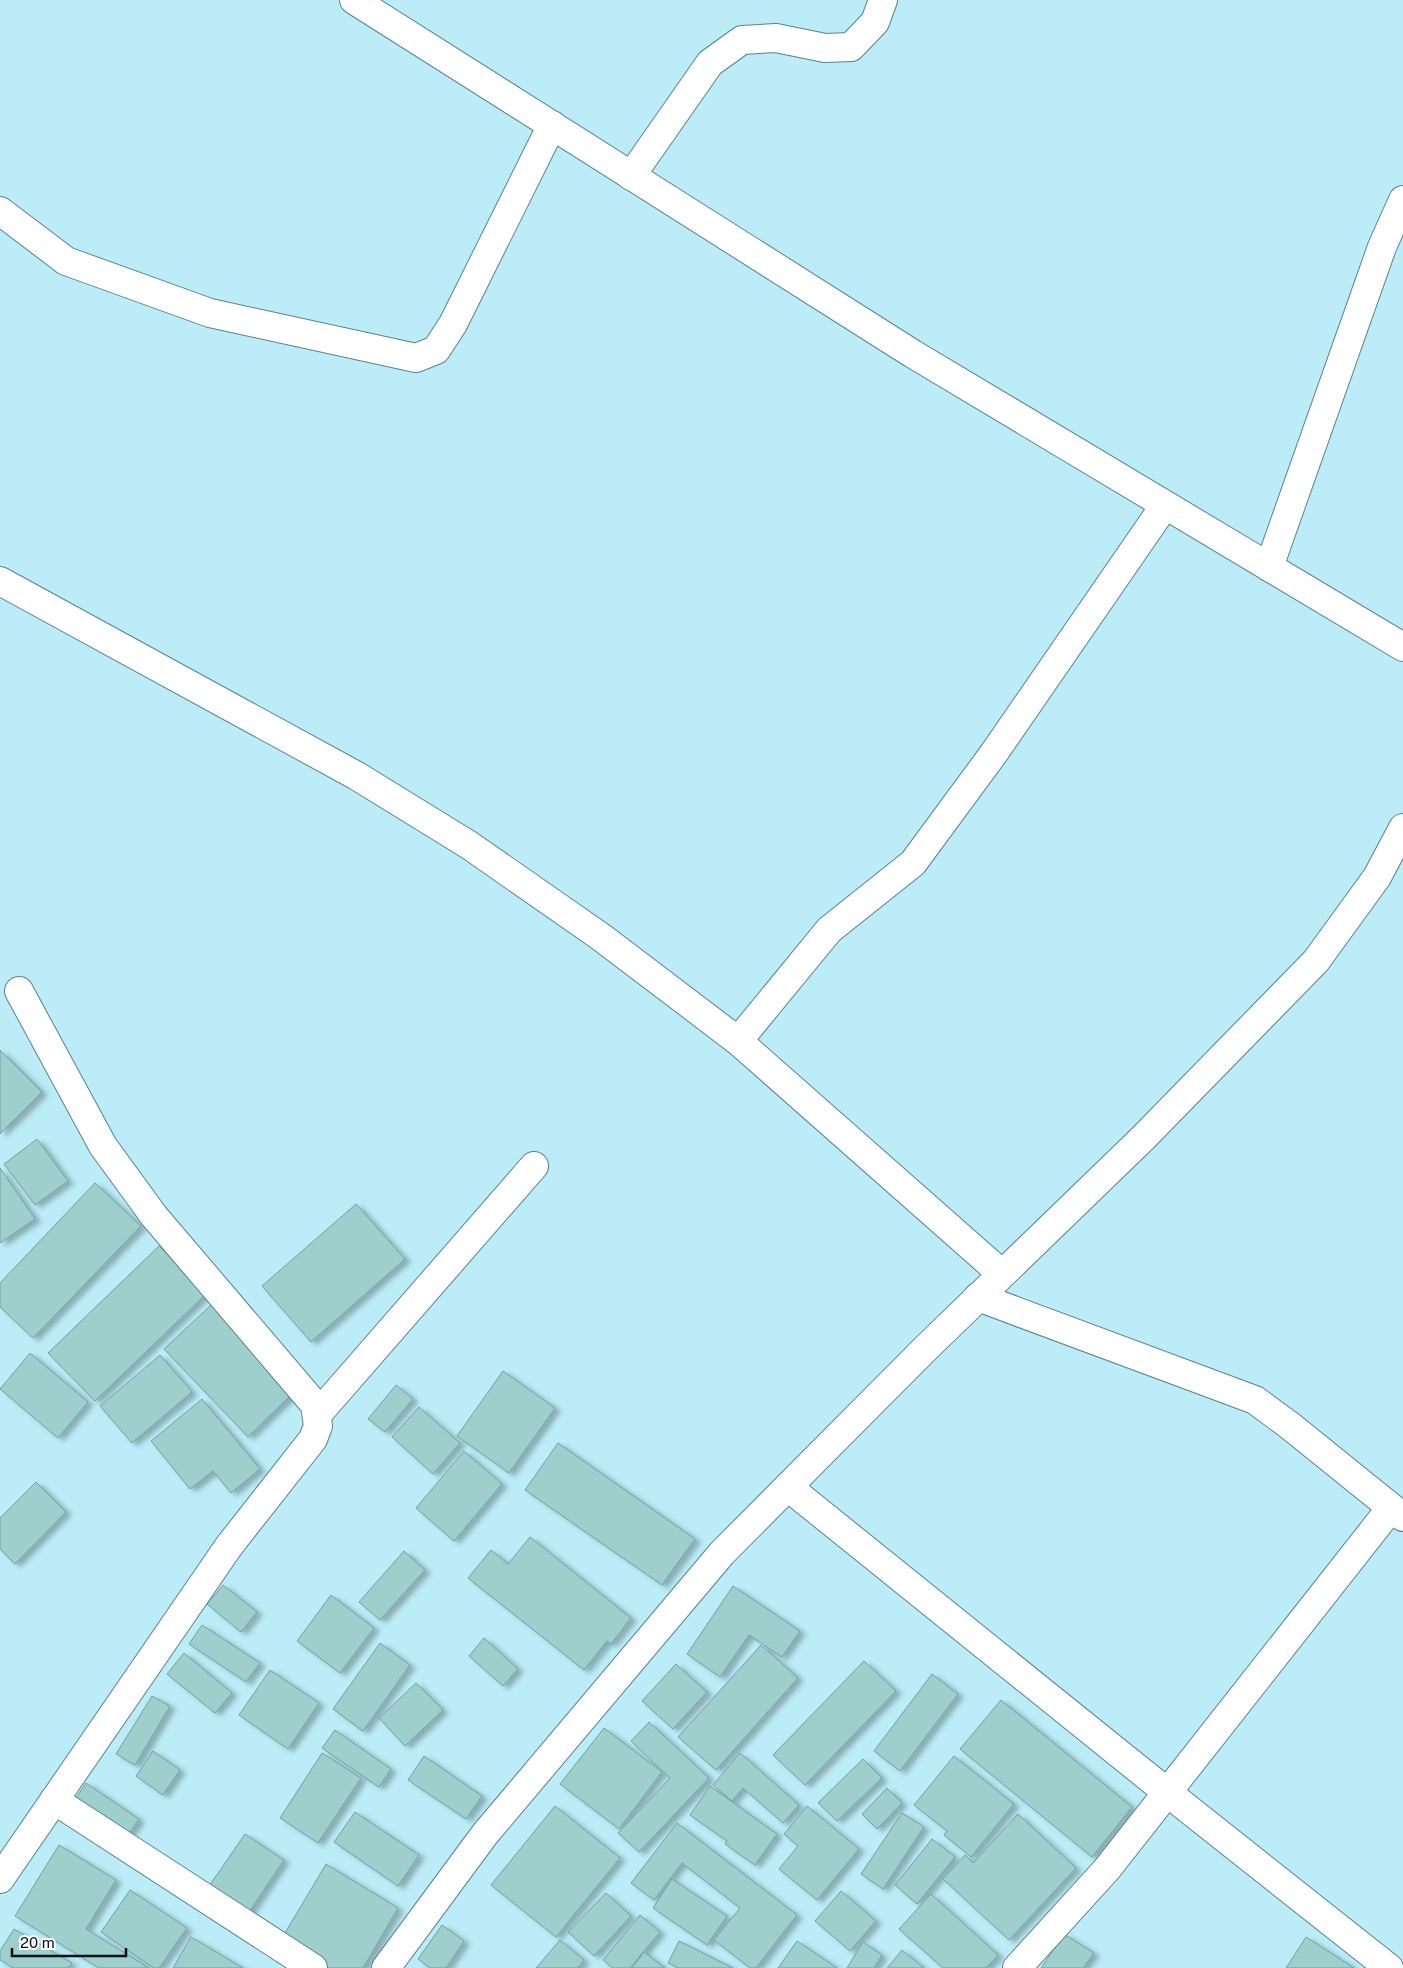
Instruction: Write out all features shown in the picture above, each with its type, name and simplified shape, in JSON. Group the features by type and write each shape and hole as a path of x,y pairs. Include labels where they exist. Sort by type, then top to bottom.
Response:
{"street":[{"path":"354,0 389,9 552,125 913,354 1403,647"},
{"path":"631,176 710,63 742,40 776,38 825,48 851,47 875,22 883,0"},
{"path":"0,211 66,260 210,313 416,358 436,350 454,324 552,125"},
{"path":"1269,567 1382,247 1403,200"},
{"path":"738,1041 829,930 913,863 994,753 1165,505"},
{"path":"0,581 357,776 469,845 601,937 738,1041 1002,1274"},
{"path":"386,1968 485,1834 722,1553 978,1297 1143,1138 1316,961 1377,877 1403,828"},
{"path":"0,1879 229,1546 313,1439 318,1426 315,1405 154,1216 103,1146 19,990"},
{"path":"317,1415 534,1166"},
{"path":"978,1297 1255,1400 1397,1512 1168,1793 1108,1870 1017,1968"},
{"path":"788,1487 1389,1968"},
{"path":"54,1800 313,1968"}],"building":[{"path":"0,1050 42,1092 0,1134"},
{"path":"37,1139 68,1181 35,1205 4,1164"},
{"path":"0,1168 35,1219 0,1243"},
{"path":"95,1183 141,1226 33,1338 0,1307 0,1283"},
{"path":"356,1204 405,1259 311,1342 262,1286"},
{"path":"159,1246 206,1294 95,1401 48,1353"},
{"path":"212,1304 295,1391 248,1437 164,1349"},
{"path":"30,1353 88,1402 58,1438 0,1389"},
{"path":"160,1355 192,1392 132,1443 100,1406"},
{"path":"503,1371 555,1408 509,1473 457,1436"},
{"path":"396,1385 413,1399 385,1432 368,1419"},
{"path":"202,1399 260,1469 231,1493 213,1471 190,1489 151,1441"},
{"path":"419,1407 460,1443 433,1474 392,1437"},
{"path":"558,1443 695,1539 662,1585 525,1490"},
{"path":"464,1451 502,1484 454,1541 416,1508"},
{"path":"36,1482 66,1512 15,1564 0,1549 0,1518"},
{"path":"530,1537 631,1618 611,1644 607,1641 584,1670 468,1578 491,1550 508,1564"},
{"path":"404,1551 425,1570 380,1620 359,1602"},
{"path":"223,1585 257,1612 241,1632 207,1604"},
{"path":"733,1586 800,1631 782,1657 749,1635 720,1677 687,1654"},
{"path":"331,1595 374,1628 340,1673 297,1641"},
{"path":"202,1625 260,1663 246,1682 189,1644"},
{"path":"484,1638 518,1669 503,1686 469,1656"},
{"path":"380,1643 410,1665 363,1731 333,1709"},
{"path":"761,1645 798,1678 716,1770 678,1737"},
{"path":"184,1653 232,1693 215,1713 167,1674"},
{"path":"864,1661 896,1691 805,1785 773,1755"},
{"path":"676,1664 707,1692 673,1729 642,1701"},
{"path":"270,1670 319,1703 288,1749 239,1715"},
{"path":"932,1674 958,1694 900,1771 874,1751"},
{"path":"416,1683 443,1710 405,1746 379,1718"},
{"path":"152,1696 170,1706 135,1765 116,1754"},
{"path":"1001,1700 1132,1807 1092,1857 960,1749"},
{"path":"649,1722 709,1778 639,1852 618,1833 670,1778 631,1741"},
{"path":"604,1728 662,1772 619,1829 560,1784"},
{"path":"335,1730 391,1769 379,1787 322,1748"},
{"path":"153,1751 180,1770 163,1795 136,1776"},
{"path":"322,1753 361,1778 318,1843 280,1818"},
{"path":"740,1753 799,1805 783,1823 743,1788 732,1801 713,1785"},
{"path":"424,1756 482,1796 466,1819 408,1780"},
{"path":"954,1756 1014,1804 971,1857 944,1835 947,1831 914,1805"},
{"path":"863,1759 882,1778 837,1821 818,1803"},
{"path":"86,1783 139,1819 125,1840 72,1804"},
{"path":"710,1786 777,1834 755,1865 725,1844 727,1841 690,1815"},
{"path":"887,1788 902,1803 877,1829 862,1814"},
{"path":"555,1806 620,1858 556,1937 491,1885"},
{"path":"807,1806 859,1849 817,1900 779,1869 798,1846 784,1834"},
{"path":"355,1812 419,1855 398,1886 334,1842"},
{"path":"902,1813 924,1827 883,1889 861,1874"},
{"path":"1018,1814 1076,1868 1009,1940 943,1879 965,1855 973,1863"},
{"path":"677,1823 797,1915 756,1968 750,1968 714,1940 740,1908 682,1863 654,1900 631,1883"},
{"path":"245,1834 284,1860 245,1918 205,1892"},
{"path":"932,1839 955,1857 917,1904 895,1885"},
{"path":"59,1845 116,1880 86,1929 149,1968 99,1968 15,1916"},
{"path":"326,1864 398,1908 363,1968 321,1968 279,1943"},
{"path":"672,1879 727,1916 707,1945 653,1908"},
{"path":"130,1890 187,1928 159,1968 154,1968 101,1932"},
{"path":"841,1891 876,1921 850,1951 815,1921"},
{"path":"606,1893 631,1916 594,1956 568,1932"},
{"path":"931,1894 998,1955 986,1968 943,1968 899,1929"},
{"path":"640,1915 660,1932 630,1968 612,1968 603,1960"},
{"path":"442,1925 464,1941 446,1968 430,1968 418,1959"},
{"path":"14,1929 72,1963 68,1968 13,1968 0,1960 0,1951"},
{"path":"1064,1934 1094,1953 1083,1968 1041,1968"},
{"path":"191,1937 243,1968 173,1968"},
{"path":"1306,1937 1354,1968 1286,1968"},
{"path":"560,1940 584,1960 578,1968 536,1968"},
{"path":"679,1941 733,1968 678,1968 668,1963"},
{"path":"797,1941 837,1968 778,1968"},
{"path":"863,1942 882,1955 874,1968 847,1968"},
{"path":"902,1950 924,1968 887,1968"},
{"path":"644,1952 665,1968 632,1968"}]}
